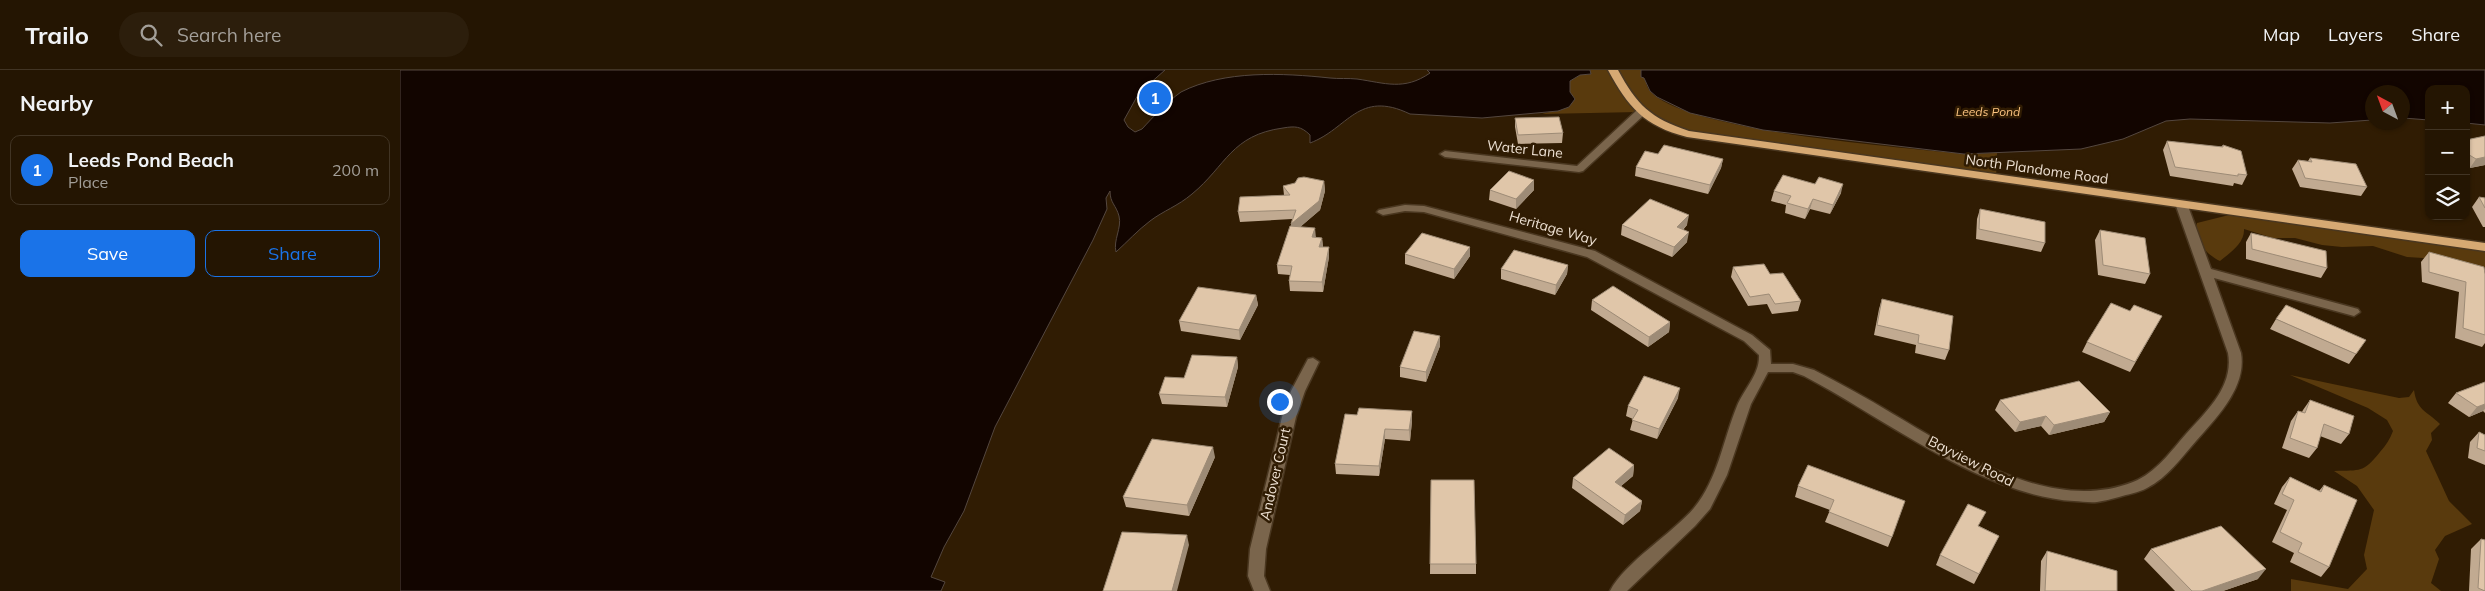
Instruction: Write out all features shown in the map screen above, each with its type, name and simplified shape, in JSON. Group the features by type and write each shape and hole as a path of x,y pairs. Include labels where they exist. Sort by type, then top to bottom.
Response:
{"main road":[{"name":"North Plandome Road","path":"1613,70 1630,101 1640,113 1660,125 1687,134 2182,206 2485,247"}],"street":[{"name":"Water Lane","path":"1445,154 1579,169 1640,113"},
{"name":"Bayview Road","path":"1764,368 1793,368 1809,372 1968,462 2040,493 2090,498 2115,495 2138,486 2166,466 2206,420 2232,383 2236,370 2234,355 2208,272 2182,206"},
{"name":"Heritage Way","path":"1383,212 1406,208 1424,209 1591,254 1624,269 1755,342 1765,352 1766,361 1764,368"},
{"path":"2208,272 2354,312"},
{"name":"Andover Court","path":"1262,591 1256,576 1258,549 1289,417 1298,391 1313,362"},
{"path":"1618,591 1637,569 1698,514 1709,498 1721,474 1744,403 1764,368"}],"shaded area":[{"path":"1590,70 1641,70 1641,77 1644,77 1650,91 1671,105 1706,117 1749,127 1895,147 1964,154 1997,153 1996,178 1687,134 1638,112 1542,114 1569,107 1570,81 1580,75 1591,74"},
{"path":"2229,215 2485,249 2485,267 2462,266 2423,258 2407,257 2373,246 2342,247 2322,245 2295,238 2273,238 2244,229 2244,234 2239,243 2220,261 2201,246 2196,235 2197,223"},
{"path":"2290,375 2399,398 2409,397 2414,390 2417,402 2423,410 2440,424 2431,433 2432,440 2426,451 2449,501 2472,524 2445,536 2435,550 2439,559 2431,583 2441,591 2291,591 2291,579 2348,589 2367,569 2364,555 2374,510 2357,486 2334,471 2356,470 2365,467 2384,447 2393,431 2387,420 2368,408"}],"water":[{"path":"400,70 1165,70 1139,93 1124,120 1128,127 1135,132 1142,129 1181,92 1216,80 1235,77 1274,74 1403,84 1421,79 1430,73 1427,70 1590,70 1591,74 1580,75 1570,81 1570,92 1575,99 1569,107 1558,111 1482,118 1410,114 1392,107 1378,106 1366,108 1323,137 1310,143 1310,135 1298,127 1287,127 1252,137 1231,153 1192,194 1150,221 1116,252 1115,247 1120,220 1110,191 1106,198 1107,209 1093,240 995,427 964,511 944,547 931,577 945,582 941,591 400,591"},
{"name":"Leeds Pond","path":"1641,70 2485,70 2485,125 2470,123 2470,85 2425,85 2425,120 2410,119 2410,85 2365,85 2365,120 2330,123 2190,119 2166,121 2123,139 2081,149 1964,154 1763,130 1690,113 1657,97 1650,91 1644,78 1641,77"}],"building":[{"path":"1559,117 1563,133 1518,135 1515,118"},
{"path":"2485,136 2485,157 2476,159 2470,155 2470,139"},
{"path":"2167,141 2223,147 2223,145 2241,151 2247,175 2238,174 2238,176 2175,167"},
{"path":"1664,145 1723,159 1710,185 1636,167 1645,151 1658,154"},
{"path":"2310,158 2356,164 2367,187 2305,178 2298,160 2312,162"},
{"path":"1509,171 1534,180 1516,199 1490,190"},
{"path":"1783,175 1815,184 1819,177 1843,184 1833,205 1813,199 1808,209 1787,203 1791,196 1774,191"},
{"path":"1304,177 1324,181 1319,201 1291,224 1296,210 1238,212 1240,197 1290,195 1283,186 1295,183 1298,178"},
{"path":"2479,197 2485,198 2485,208"},
{"path":"1650,199 1689,215 1677,227 1689,232 1674,247 1622,225"},
{"path":"1980,209 2045,222 2045,243 1979,229"},
{"path":"1290,226 1315,228 1312,237 1322,238 1319,247 1329,247 1322,282 1289,281 1292,266 1277,265"},
{"path":"2100,230 2145,238 2150,274 2103,265"},
{"path":"1422,233 1470,247 1454,269 1405,254"},
{"path":"2251,233 2326,251 2327,268 2252,249"},
{"path":"1514,250 1568,265 1556,285 1501,269"},
{"path":"2429,252 2484,267 2485,335 2463,328 2466,282 2429,272"},
{"path":"1764,264 1770,274 1783,273 1801,301 1775,304 1769,294 1750,297 1733,267"},
{"path":"1613,286 1670,322 1649,337 1592,300"},
{"path":"1198,287 1256,295 1239,330 1179,321"},
{"path":"1882,299 1953,316 1949,350 1918,343 1919,335 1877,325"},
{"path":"2111,303 2130,311 2134,305 2162,316 2135,362 2087,342"},
{"path":"2286,305 2366,340 2356,354 2276,319"},
{"path":"1414,331 1440,336 1426,372 1400,367"},
{"path":"1192,355 1237,357 1225,397 1159,394 1165,377 1184,378"},
{"path":"1644,376 1680,388 1659,429 1632,420 1638,410 1628,406"},
{"path":"2079,381 2110,412 2054,425 2046,416 2020,422 2000,400"},
{"path":"2485,382 2485,404 2477,407 2456,393"},
{"path":"2310,400 2354,416 2349,434 2324,424 2317,448 2290,438 2298,411 2305,413"},
{"path":"1359,408 1412,411 1409,430 1385,429 1379,466 1335,464 1345,414 1357,415"},
{"path":"2479,432 2485,435 2485,451 2477,448"},
{"path":"1152,439 1213,447 1187,505 1123,497"},
{"path":"1609,448 1634,465 1615,482 1642,501 1625,515 1573,478"},
{"path":"1808,465 1905,501 1892,537 1829,512 1834,500 1798,486"},
{"path":"2290,477 2321,492 2324,485 2357,500 2329,567 2298,552 2302,543 2280,532 2294,500 2282,494"},
{"path":"1431,480 1474,480 1476,564 1430,564"},
{"path":"1968,504 1986,512 1978,526 1999,536 1979,574 1940,555"},
{"path":"2221,526 2266,569 2202,591 2192,591 2151,549"},
{"path":"1122,532 1187,535 1172,591 1103,591"},
{"path":"2481,539 2485,540 2485,591 2478,588"},
{"path":"2047,551 2117,571 2117,591 2045,591"}],"place":[{"name":"Leeds Pond Beach","path":"1155,98"}]}
